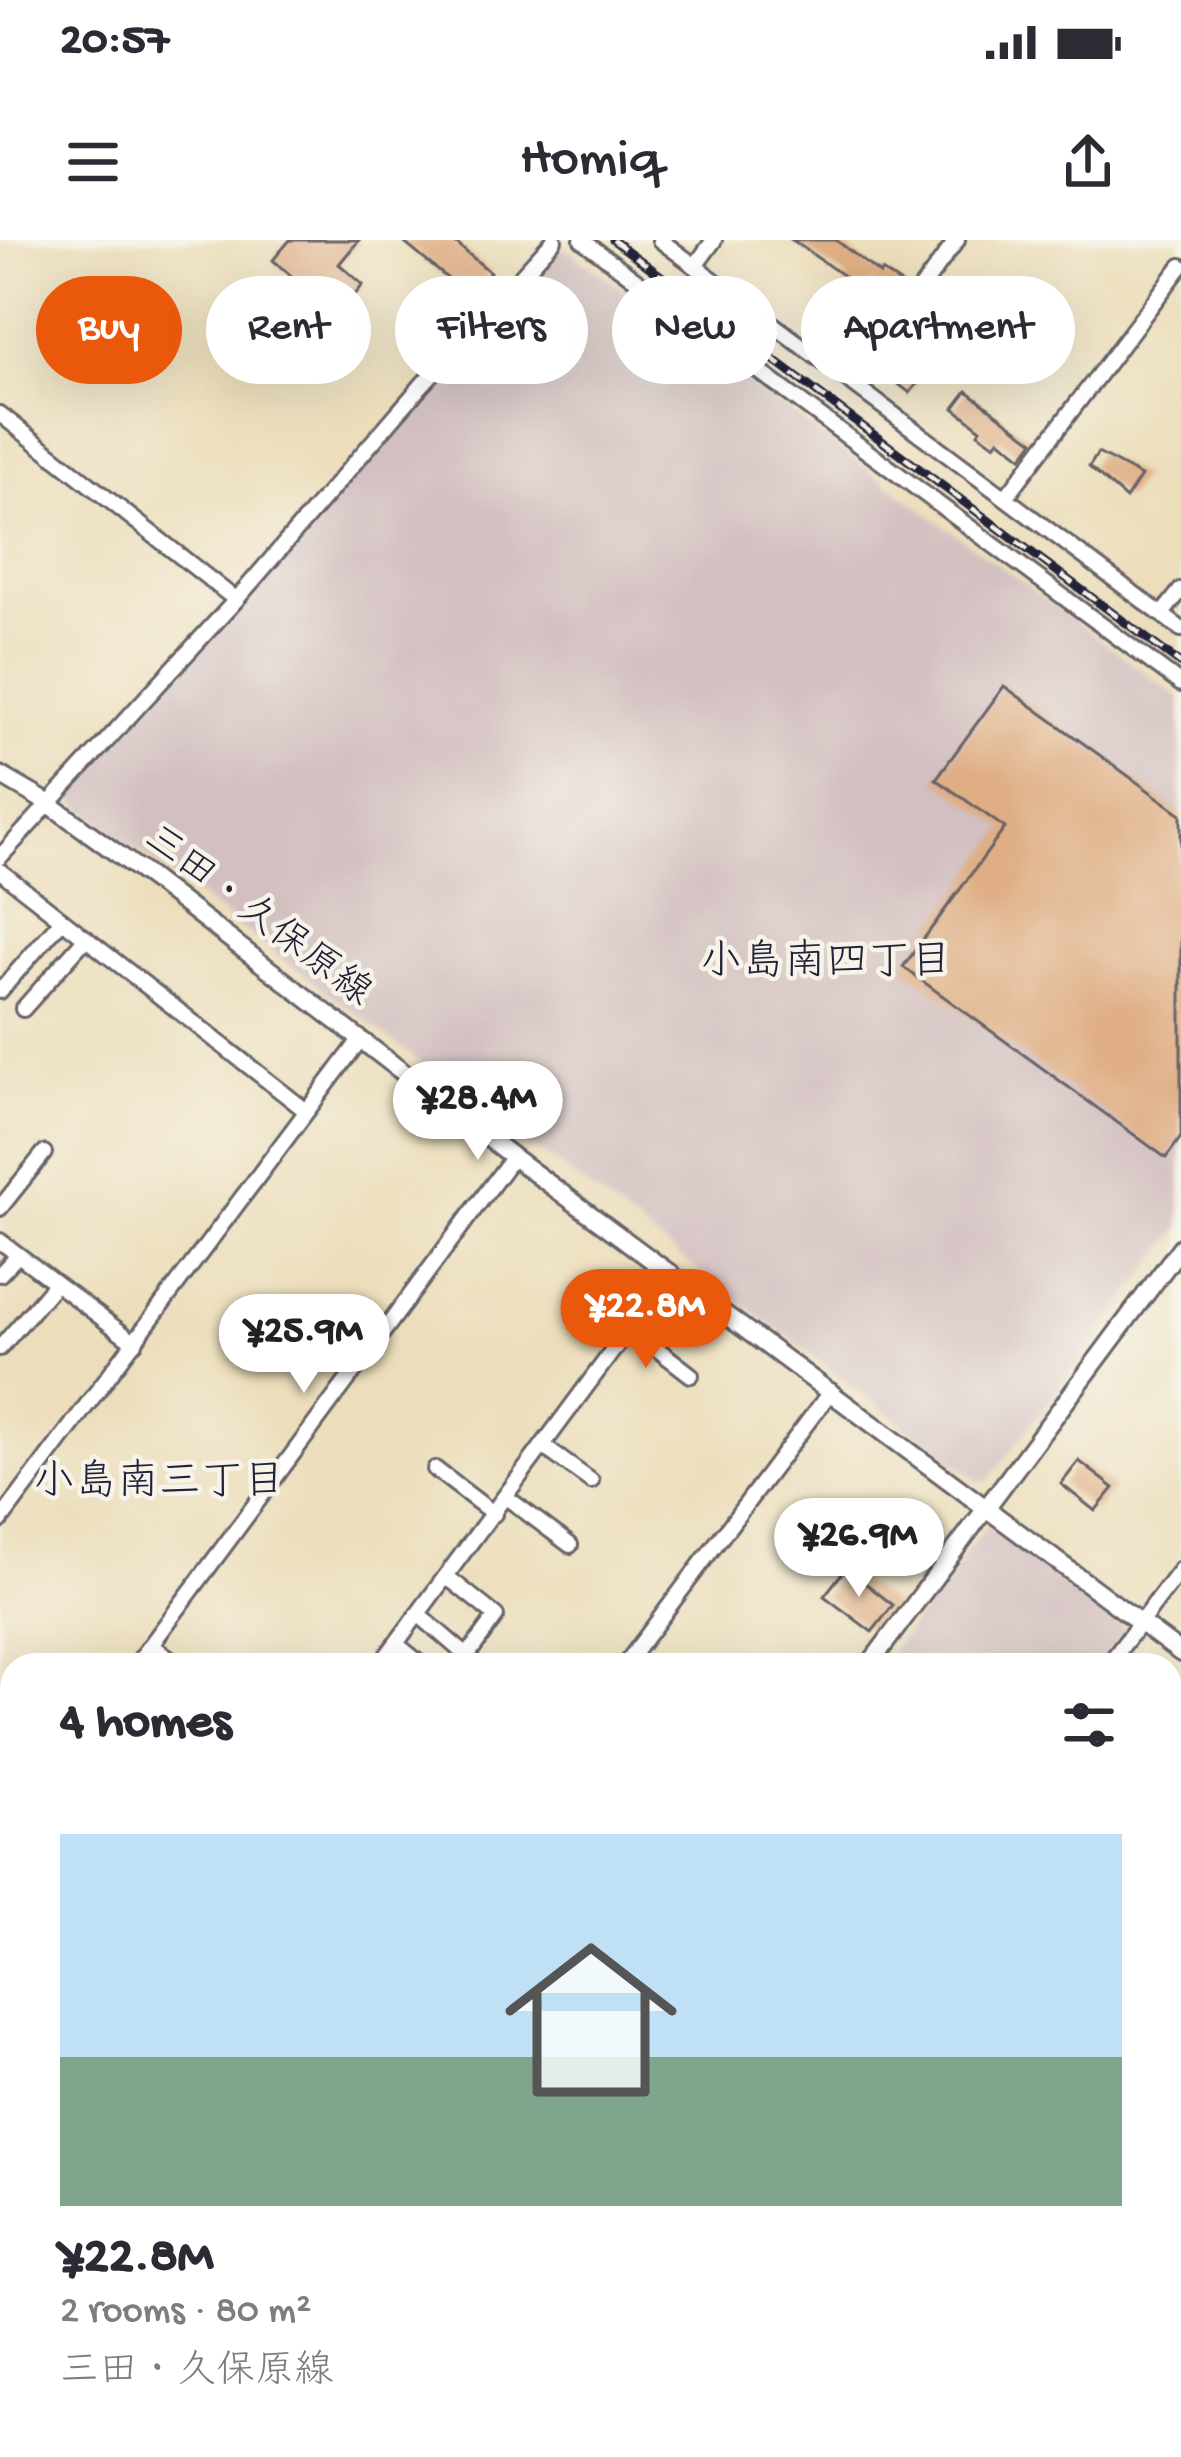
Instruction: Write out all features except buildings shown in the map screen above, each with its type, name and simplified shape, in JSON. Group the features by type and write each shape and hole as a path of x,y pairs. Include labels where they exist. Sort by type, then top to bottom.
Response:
{"street":[{"path":"0,857 236,600 554,240"},
{"path":"582,240 1181,684"},
{"path":"660,240 801,346"},
{"path":"695,266 715,240"},
{"path":"930,276 957,240"},
{"path":"1006,497 1181,266"},
{"path":"852,384 1181,628"},
{"path":"0,414 236,600"},
{"path":"1162,614 1181,590"},
{"name":"三田・久保原線","path":"0,775 48,802 513,1157 1181,1653"},
{"path":"0,871 305,1110"},
{"path":"0,992 62,920"},
{"path":"23,1009 86,938"},
{"path":"0,1521 360,1040"},
{"path":"0,1208 44,1153"},
{"path":"145,1653 513,1157"},
{"path":"0,1241 135,1343"},
{"path":"878,1653 1181,1247"},
{"path":"0,1274 18,1255"},
{"path":"389,1653 671,1272"},
{"path":"0,1348 55,1284"},
{"path":"630,1328 691,1375"},
{"path":"634,1653 831,1391"},
{"path":"544,1447 591,1481"},
{"path":"435,1468 494,1514"},
{"path":"506,1497 570,1545"},
{"path":"1118,1653 1181,1569"},
{"path":"446,1576 496,1616 469,1653"},
{"path":"418,1614 464,1653"},
{"path":"396,1644 407,1653"},
{"path":"151,1645 162,1653"}],"shaded area":[{"path":"556,248 566,248 612,282 612,384 751,384 1181,699 1181,1227 987,1482 979,1481 75,803 73,792 435,384 588,384 588,276 531,276"},
{"path":"987,1526 1126,1629 1109,1653 890,1653"}],"railway":[{"path":"613,240 1181,664"}],"district":[{"name":"小島南四丁目","path":"826,965"},
{"name":"小島南三丁目","path":"159,1485"}]}
